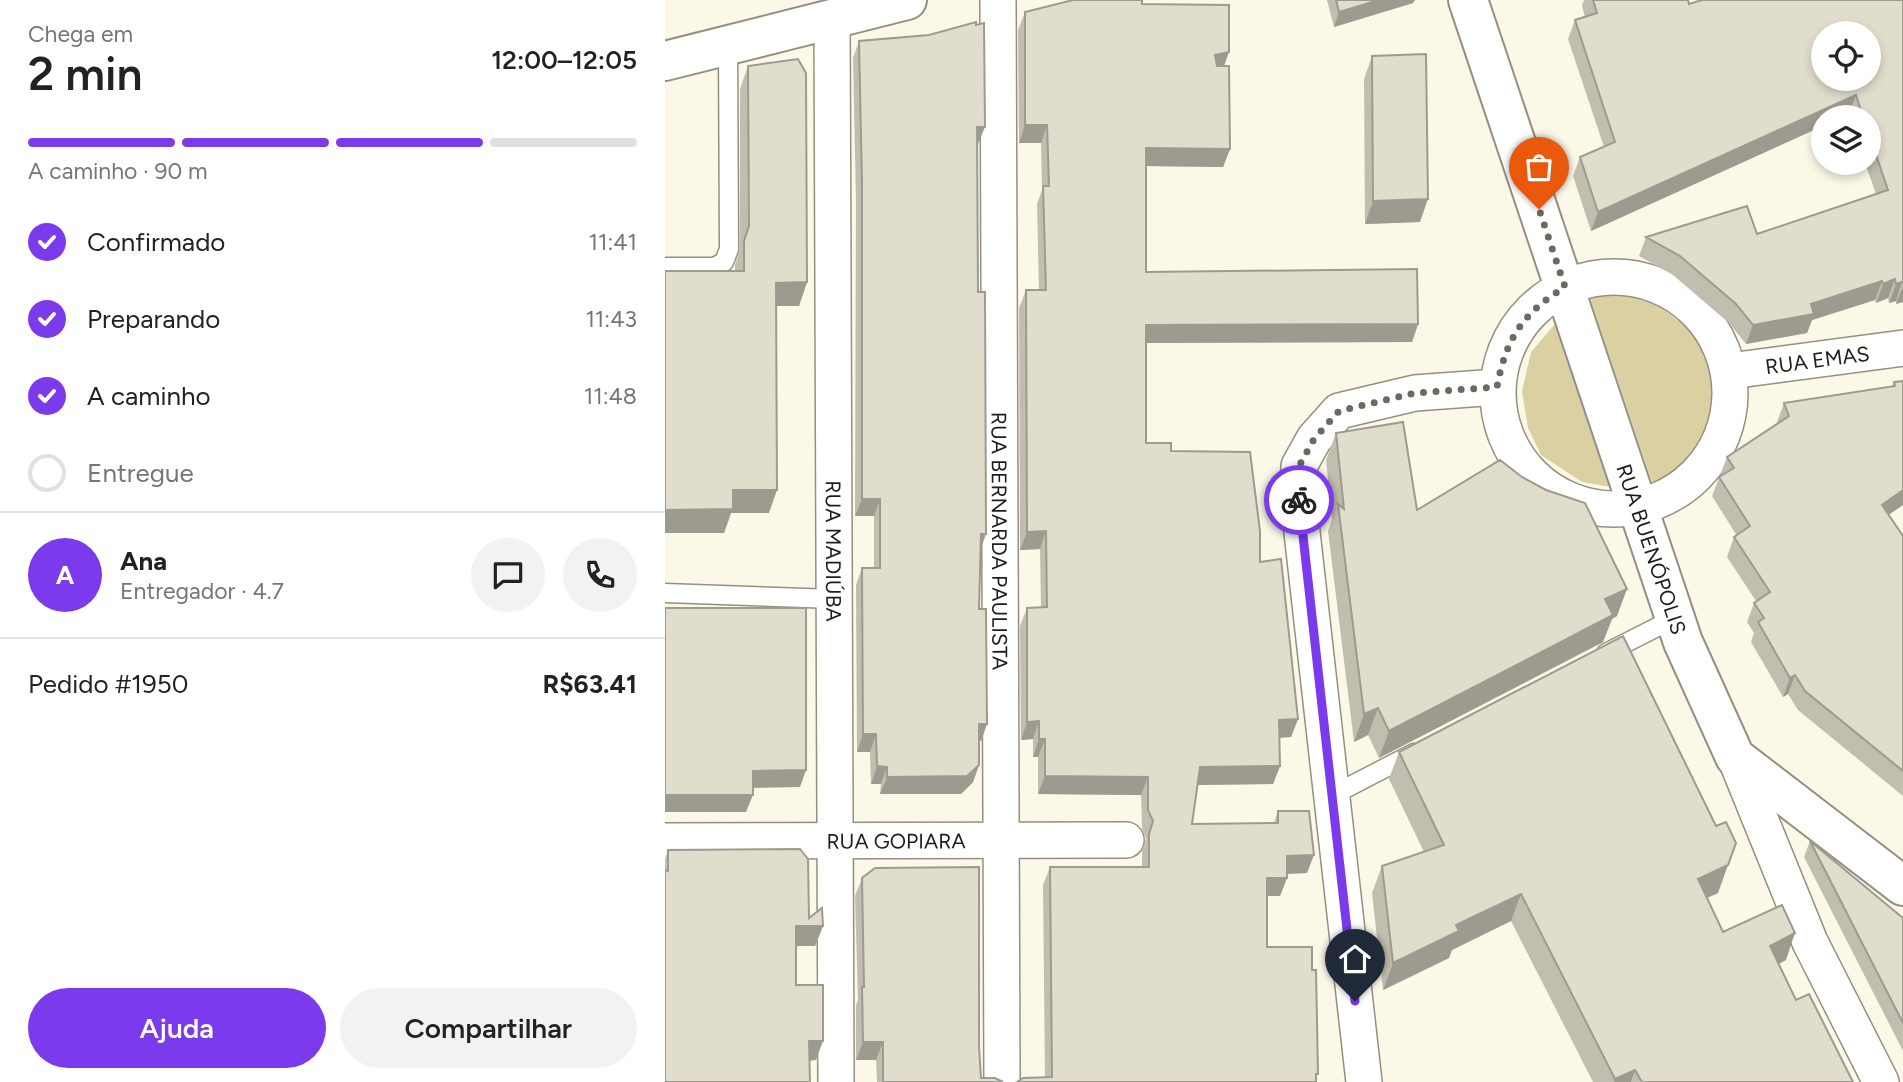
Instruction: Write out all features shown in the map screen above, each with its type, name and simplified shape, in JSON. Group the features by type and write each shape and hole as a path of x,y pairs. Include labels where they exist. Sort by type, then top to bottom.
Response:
{"street":[{"path":"665,61 907,0"},
{"name":"RUA BERNARDA PAULISTA","path":"998,0 1002,1082"},
{"name":"RUA BUENÓPOLIS","path":"1468,0 1683,642 1735,757 1810,942 1881,1082"},
{"name":"RUA MADIÚBA","path":"832,19 837,1082"},
{"path":"1600,277 1635,278 1668,289 1697,310 1718,338 1730,371 1731,408 1721,442 1700,472 1672,495 1637,507 1607,510 1577,504 1550,490 1527,471 1510,446 1500,417 1497,387 1501,362 1511,339 1525,318 1544,300 1565,287 1600,277"},
{"name":"RUA EMAS","path":"1730,371 1903,348"},
{"path":"1364,1082 1298,497 1299,466 1314,439 1339,411 1415,393 1497,387"},
{"path":"1735,757 1903,886"},
{"name":"RUA GOPIARA","path":"665,841 1126,841"}],"lane":[{"path":"665,267 714,267 724,262 729,249 728,45"},
{"path":"665,593 834,599"},
{"path":"1594,659 1675,618"},
{"path":"1331,796 1427,746"}],"shaded area":[{"path":"1627,292 1659,305 1698,337 1716,379 1713,426 1690,465 1654,488 1590,298"},
{"path":"1567,310 1628,490 1582,482 1541,455 1528,428 1522,391 1531,352"}],"building":[{"path":"1073,0 1142,0 1142,4 1229,5 1229,52 1215,55 1217,66 1229,66 1230,149 1146,148 1146,272 1417,269 1418,324 1146,325 1146,443 1171,443 1171,451 1250,452 1260,531 1260,562 1281,559 1298,719 1279,720 1280,766 1200,767 1192,824 1278,823 1278,811 1309,811 1314,855 1287,856 1287,878 1267,878 1267,947 1312,947 1312,970 1316,970 1316,1082 1017,1082 1023,1078 1052,1077 1050,867 1149,867 1149,834 1153,821 1148,810 1148,777 1045,776 1045,739 1039,739 1039,721 1027,722 1027,608 1047,607 1046,531 1027,532 1026,290 1046,290 1043,186 1049,186 1047,125 1025,125 1025,12"},
{"path":"1336,0 1379,0 1339,12"},
{"path":"1593,0 1688,0 1689,4 1702,0 1903,0 1903,283 1896,284 1895,279 1883,284 1882,281 1811,304 1814,314 1753,325 1736,304 1680,256 1646,237 1747,206 1757,234 1888,190 1881,169 1881,105 1859,105 1856,95 1834,105 1811,105 1811,115 1598,212 1580,157 1615,142 1575,20 1597,13"},
{"path":"976,22 976,25 984,23 985,127 977,127 978,292 985,292 986,534 981,534 979,609 986,609 987,724 979,724 979,765 967,776 887,777 887,767 877,766 876,734 863,734 862,568 880,568 880,499 862,499 859,41 929,35"},
{"path":"1426,54 1428,199 1373,201 1372,56"},
{"path":"798,59 806,73 807,282 776,283 777,490 733,490 733,509 665,510 665,271 744,271 744,241 749,226 748,66"},
{"path":"1903,381 1903,490 1882,505 1903,536 1903,771 1805,691 1795,675 1790,678 1758,622 1764,618 1754,603 1770,592 1734,537 1750,526 1719,477 1734,468 1727,457 1789,416 1784,403 1895,386 1894,382"},
{"path":"1403,422 1417,510 1500,460 1522,477 1546,490 1585,503 1627,589 1605,599 1613,615 1389,731 1378,708 1364,714 1338,504 1344,509 1336,433"},
{"path":"665,608 806,608 806,770 753,771 753,795 665,795"},
{"path":"1623,636 1716,826 1726,822 1736,843 1728,865 1698,879 1723,932 1782,905 1795,933 1770,946 1796,1000 1809,994 1853,1082 1642,1082 1635,1070 1615,1079 1521,894 1456,925 1459,931 1393,963 1382,866 1444,845 1399,752"},
{"path":"1810,841 1903,918 1903,1023"},
{"path":"800,849 808,859 809,918 822,908 823,926 796,926 796,985 823,985 823,1041 809,1041 810,1082 665,1082 665,870 668,871 668,850"},
{"path":"979,867 981,1078 995,1078 1003,1082 883,1082 883,1042 863,1042 862,878 875,868"}],"way so far":[{"path":"1299,500 1299,466 1314,439 1339,411 1415,393 1497,387 1501,362 1511,339 1525,318 1544,300 1565,287 1539,209"}],"route":[{"path":"1299,500 1355,1001"}]}
